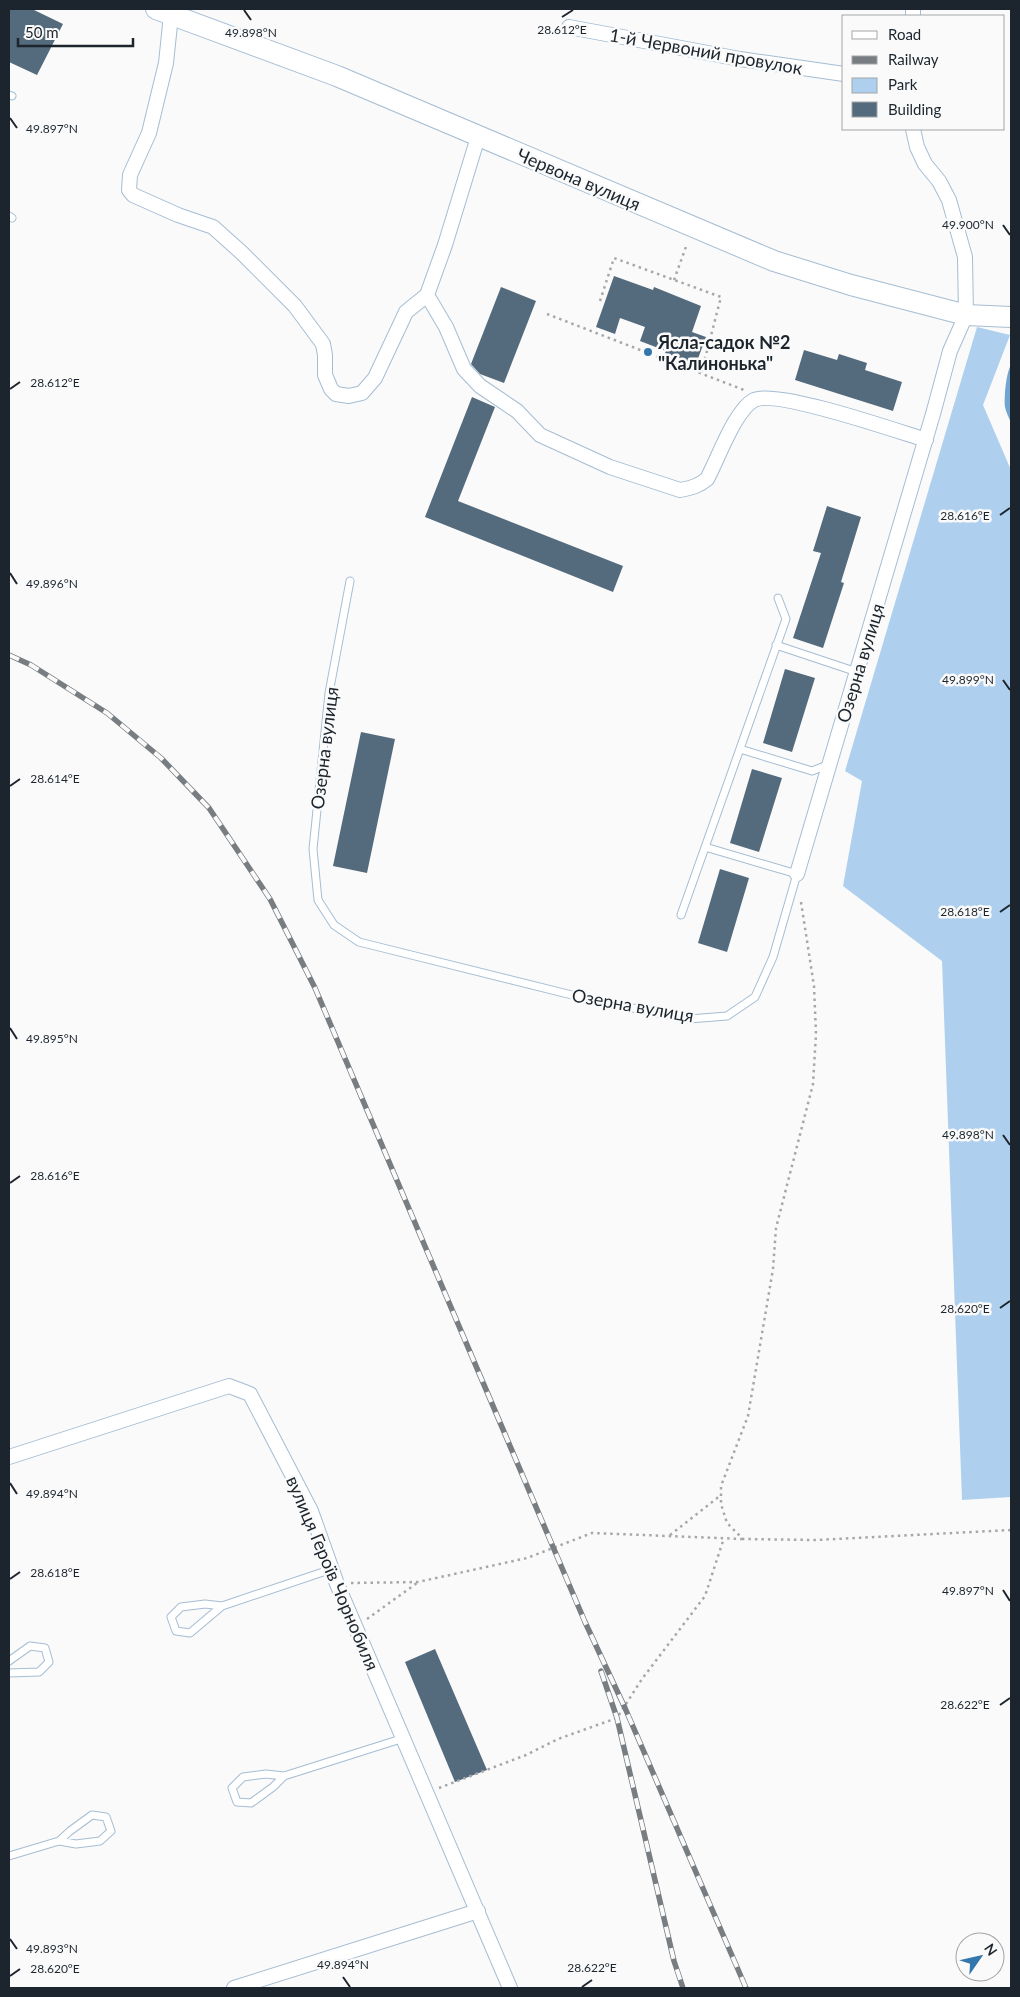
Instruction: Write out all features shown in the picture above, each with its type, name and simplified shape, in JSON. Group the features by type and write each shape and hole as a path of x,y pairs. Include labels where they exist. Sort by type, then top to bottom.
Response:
{"main road":[{"name":"Червона вулиця","path":"164,12 337,76 774,261 851,285 966,315 1011,318"}],"street":[{"path":"164,12 166,63 149,134 130,175 129,190 133,195 178,215 213,227 242,253 295,306 323,344 325,355 324,375 331,389 336,394 349,396 362,393 375,378 406,312 427,295 445,245 478,137"},
{"name":"1-й Червоний провулок","path":"569,27 740,59 842,74"},
{"path":"912,130 917,147 925,164 939,181 950,200 965,257 966,315"},
{"path":"427,295 446,327 464,368 480,386 517,411 540,435 610,467 680,490 692,488 707,479 740,415 755,400 766,398 798,402 926,440"},
{"name":"Озерна вулиця","path":"797,874 926,440 950,350 966,315"},
{"name":"вулиця Героїв Чорнобиля","path":"9,1457 229,1386 250,1394 311,1511 337,1584 428,1792 510,1988"},
{"path":"234,1988 478,1911"}],"lane":[{"name":"Озерна вулиця","path":"350,581 329,693 313,849 318,900 334,925 350,937 359,942 596,1001 689,1019 727,1016 755,997 773,957 797,874"},
{"path":"681,915 786,619 778,598"},
{"path":"776,646 857,672"},
{"path":"740,750 812,771 830,764"},
{"path":"705,847 797,874"},
{"path":"222,1606 190,1632 176,1631 171,1617 181,1607 205,1604 222,1606 332,1570"},
{"path":"9,1661 30,1646 45,1648 49,1662 39,1672 9,1673"},
{"path":"284,1776 273,1787 251,1803 237,1802 232,1788 243,1778 266,1774 284,1776 404,1737"},
{"path":"9,1856 59,1841 92,1815 106,1817 111,1831 100,1841 76,1844 59,1841"}],"path":[{"path":"674,280 689,238"},
{"path":"600,301 614,258 721,298 701,374"},
{"path":"547,314 766,398"},
{"path":"743,1539 727,1523 721,1504 721,1486 748,1416 773,1269 776,1228 812,1084 816,1034 814,986 797,874"},
{"path":"669,1536 722,1495"},
{"path":"337,1584 418,1582 527,1558 592,1533 816,1540 1011,1530"},
{"path":"428,1792 526,1755 558,1739 617,1718 642,1678 705,1596 724,1538"},
{"path":"356,1627 418,1582"}],"green space":[{"path":"977,327 1010,335 983,405 1011,470 1011,1497 962,1500 942,961 843,886 862,781 845,771"}],"shaded area":[{"path":"1011,365 1011,423 1005,409 1005,391"}],"building":[{"path":"9,9 32,9 63,24 37,75 9,62"},
{"path":"614,276 653,290 654,287 701,306 692,332 706,337 696,364 665,353 666,351 640,341 645,327 620,318 615,334 596,327"},
{"path":"501,287 536,301 504,383 480,374 471,364"},
{"path":"804,350 837,360 839,354 867,363 865,370 902,382 893,411 795,380"},
{"path":"472,397 495,407 458,501 623,566 613,592 425,517"},
{"path":"827,506 861,517 841,582 844,583 823,648 793,638 821,553 813,551"},
{"path":"785,669 815,678 792,752 763,743"},
{"path":"361,732 395,739 367,873 333,866"},
{"path":"752,769 782,778 759,852 730,843"},
{"path":"720,869 749,878 727,952 698,943"},
{"path":"435,1649 487,1770 455,1782 405,1662"}],"railway":[{"path":"9,655 31,665 107,713 161,758 209,808 270,899 315,988 585,1622 625,1708 746,1988"},
{"path":"601,1671 617,1718 674,1961 683,1988"}],"place":[{"name":"Ясла-садок №2 \"Калинонька\"","path":"648,352"}]}
